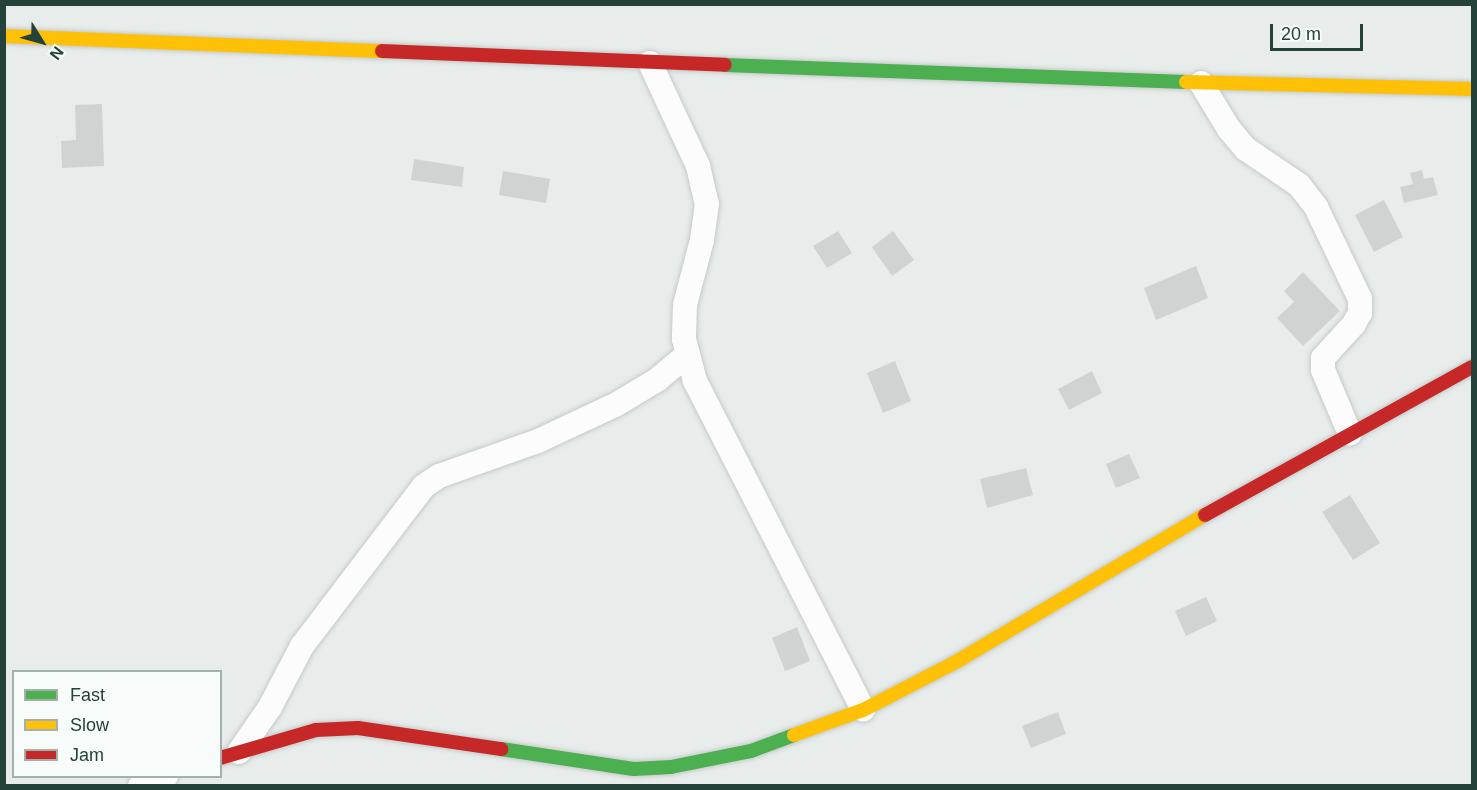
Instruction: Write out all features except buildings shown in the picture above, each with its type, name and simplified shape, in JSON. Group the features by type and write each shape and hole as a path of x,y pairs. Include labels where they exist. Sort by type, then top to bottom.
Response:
{"street":[{"path":"4,36 1201,83 1473,89"},
{"path":"650,63 698,166 707,204 702,240 686,305 684,339 695,381 863,710"},
{"path":"1201,83 1229,129 1246,149 1299,185 1316,207 1360,299 1360,314 1354,324 1323,358 1323,370 1350,434"},
{"path":"230,755 270,707 302,646 424,486 439,476 538,441 617,404 657,380 688,354"},
{"path":"230,755 316,730 358,728 527,755 634,769 665,776 751,751 863,710 956,662 1227,502 1473,367"},
{"path":"140,786 163,778"}],"traffic: fast":[{"path":"725,65 1186,82"},
{"path":"501,749 634,769 671,767 751,751 794,735"}],"traffic: slow":[{"path":"4,36 382,51"},
{"path":"1186,82 1472,89"},
{"path":"794,735 863,710 956,662 1205,515"}],"traffic: jam":[{"path":"382,51 725,65"},
{"path":"1205,515 1472,367"},
{"path":"222,757 316,730 358,728 501,749"}]}
